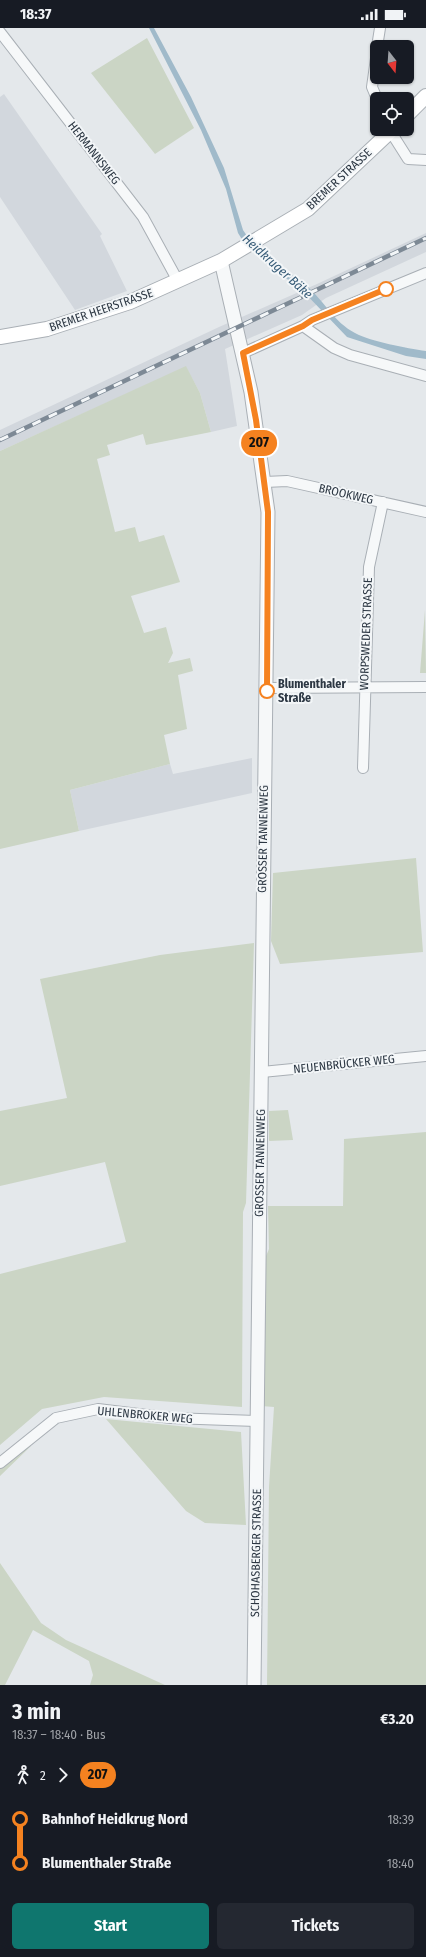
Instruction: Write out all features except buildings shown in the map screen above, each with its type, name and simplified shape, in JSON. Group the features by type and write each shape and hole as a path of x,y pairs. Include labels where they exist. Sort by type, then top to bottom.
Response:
{"main road":[{"path":"414,108 426,96"},
{"name":"BREMER STRASSE","path":"221,261 308,209 385,136"},
{"name":"BREMER HEERSTRASSE","path":"0,336 47,329 130,302 221,261"}],"street":[{"path":"379,40 380,28"},
{"name":"HERMANNSWEG","path":"0,32 143,217 178,281"},
{"path":"395,136 408,159 426,160"},
{"name":"GROSSER TANNENWEG","path":"221,261 243,353 256,420 268,512 264,759 262,1072 259,1155 257,1421"},
{"path":"243,353 303,326 312,320 426,273"},
{"path":"303,326 334,348 350,355 426,376"},
{"name":"BROOKWEG","path":"265,482 287,481 426,512"},
{"name":"WORPSWEDER STRASSE","path":"363,768 368,567 383,502"},
{"path":"266,688 364,689 426,687"},
{"name":"NEUENBRÜCKER WEG","path":"262,1072 426,1056"},
{"name":"UHLENBROKER WEG","path":"0,1463 56,1418 98,1409 171,1418 257,1421"},
{"name":"SCHOHASBERGER STRASSE","path":"254,1685 257,1421"}],"shaded area":[{"path":"4,94 102,234 100,236 127,291 75,310 0,197 0,97"},
{"path":"426,233 426,252 326,298 302,315 225,349 237,426 211,432 200,393 186,367 0,451 0,430 219,327 317,284"},
{"path":"252,758 252,793 79,831 70,790 170,764 173,774"}],"green space":[{"path":"147,38 194,128 155,154 91,73"},
{"path":"186,366 200,393 211,432 146,445 143,434 107,445 110,455 97,459 115,532 135,527 139,542 164,535 180,582 131,596 144,633 166,627 173,653 168,663 190,658 193,671 178,675 187,729 164,735 170,764 70,790 79,831 0,849 0,451"},
{"path":"425,610 426,673 420,673"},
{"path":"416,858 423,952 280,964 271,941 273,873"},
{"path":"254,943 246,1203 243,1212 242,1407 104,1397 42,1409 0,1445 0,1274 126,1242 105,1162 0,1186 0,1111 67,1098 40,979 160,955"},
{"path":"288,1110 293,1140 269,1141 269,1111"},
{"path":"426,1132 426,1685 267,1685 269,1487 274,1407 261,1406 264,1261 269,1249 268,1206 343,1206 344,1139"},
{"path":"106,1419 241,1432 246,1525 205,1523 186,1511"},
{"path":"29,1444 31,1446 0,1476 0,1466"},
{"path":"0,1563 41,1623 66,1640 165,1685 90,1685 93,1675 89,1661 33,1630 5,1685 0,1685"}],"water":[{"name":"Heidkruger Bäke","path":"149,28 154,28 191,97 224,168 243,230 249,239 264,254 307,286 341,323 355,333 380,342 426,351 426,359 406,356 347,337 301,289 269,266 243,241 238,233 226,189 201,130"}],"railway":[{"path":"0,440 426,238"}],"bus line":[{"name":"207","path":"267,691 268,512 252,392 243,353 303,326 312,320 386,289"}],"place":[{"name":"Blumenthaler Straße","path":"267,691"}]}
